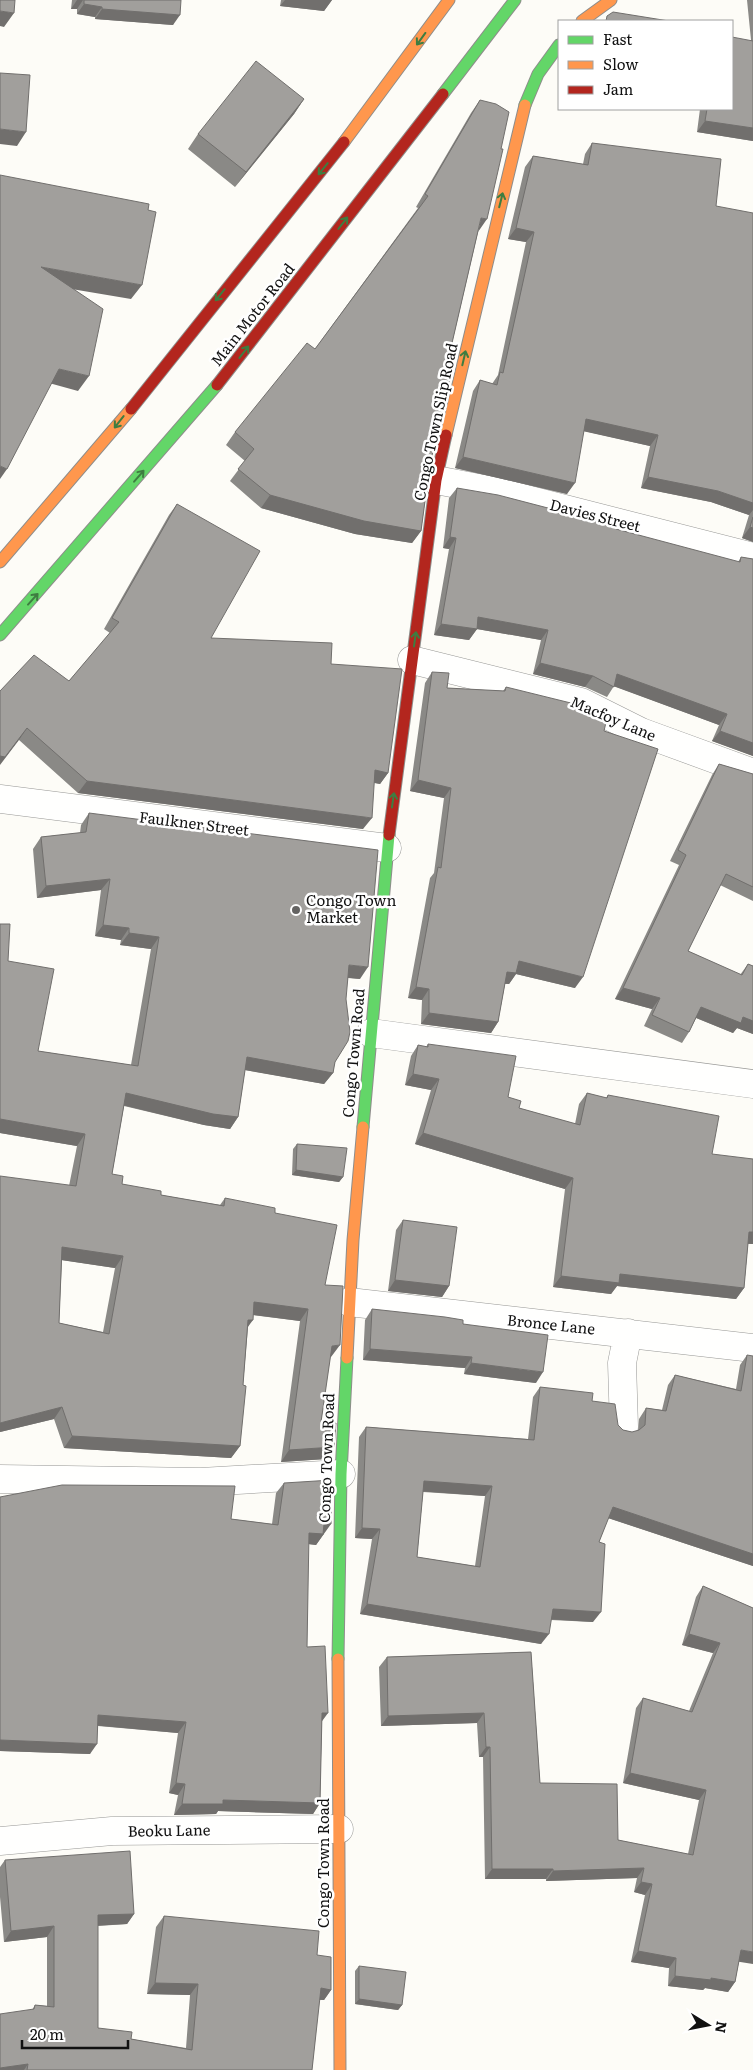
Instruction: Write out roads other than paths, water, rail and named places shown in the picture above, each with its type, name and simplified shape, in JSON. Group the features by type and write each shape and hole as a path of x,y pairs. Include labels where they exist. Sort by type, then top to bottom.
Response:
{"main road":[{"path":"0,562 98,450 336,153 450,0"},
{"name":"Main Motor Road","path":"0,635 230,370 515,0"},
{"path":"583,20 611,0"},
{"name":"Congo Town Slip Road","path":"387,848 436,480 522,113 538,74 558,46"},
{"name":"Congo Town Road","path":"340,2070 340,1474 349,1302 387,848"}],"street":[{"name":"Davies Street","path":"436,480 494,490 753,557"},
{"name":"Macfoy Lane","path":"412,660 581,702 641,732 753,774"},
{"name":"Faulkner Street","path":"0,799 387,848"},
{"path":"371,1033 753,1084"},
{"name":"Bronce Lane","path":"349,1302 753,1348"},
{"path":"624,1427 622,1363 628,1333"},
{"path":"0,1479 201,1482 340,1474"},
{"name":"Beoku Lane","path":"0,1841 112,1831 339,1828"}],"place":[{"name":"Congo Town Market","path":"296,910"}]}
